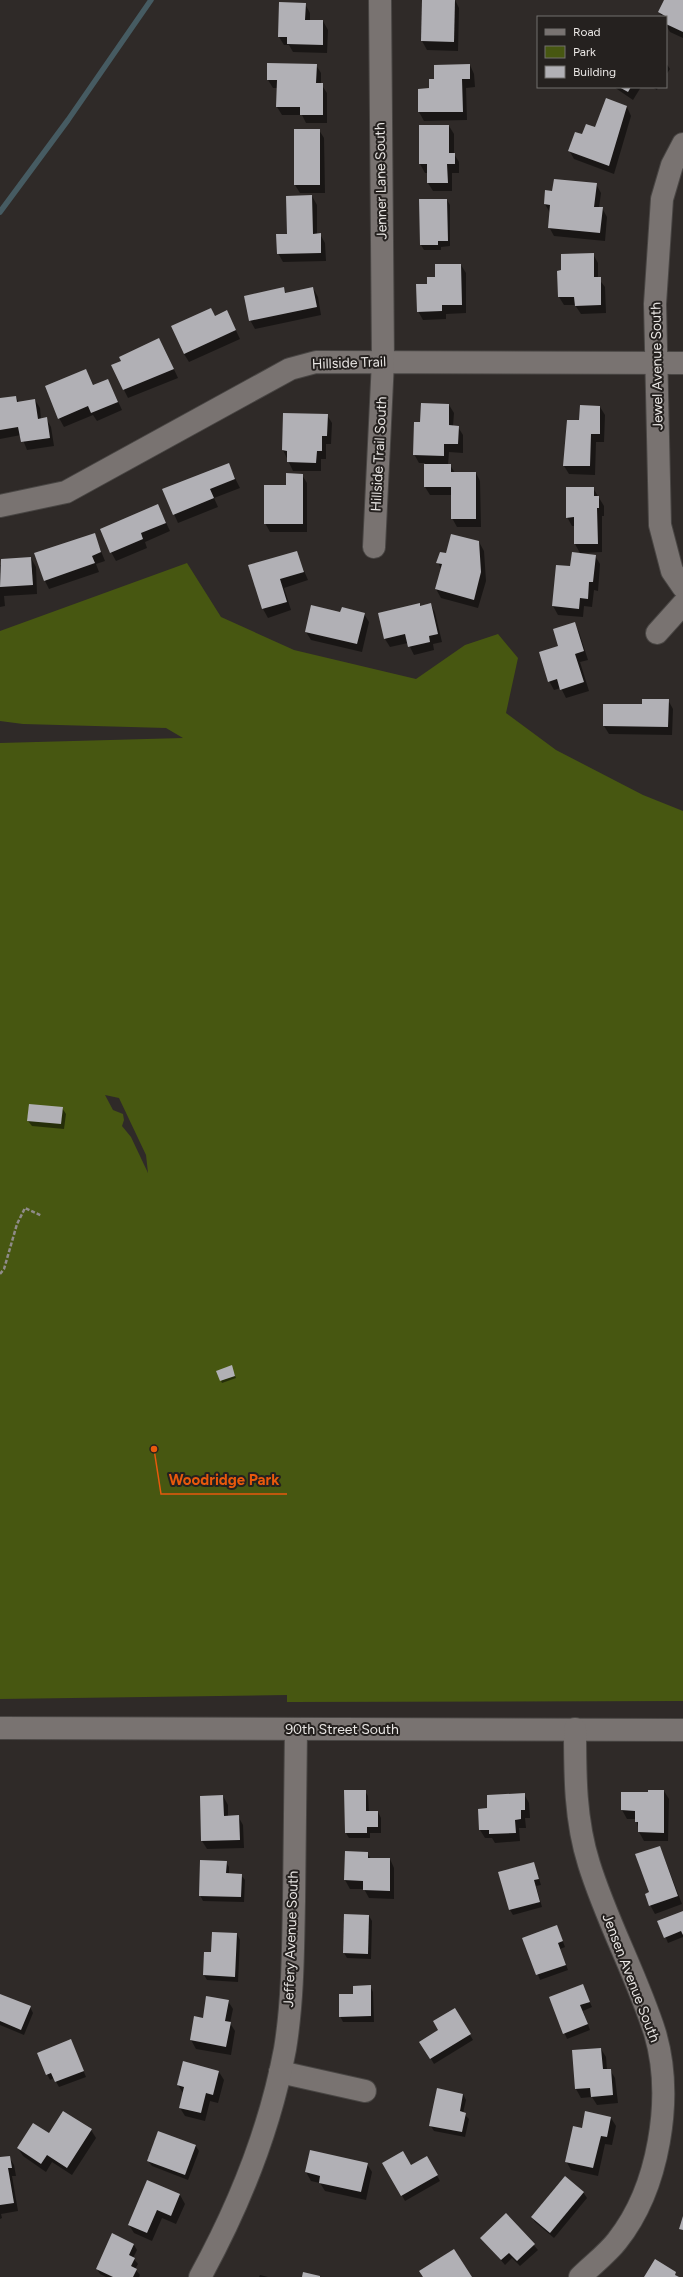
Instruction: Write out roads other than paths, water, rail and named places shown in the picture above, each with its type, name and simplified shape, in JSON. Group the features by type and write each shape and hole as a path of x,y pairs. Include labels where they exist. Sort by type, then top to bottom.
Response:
{"street":[{"name":"Jenner Lane South","path":"380,0 383,361"},
{"name":"Jewel Avenue South","path":"683,144 672,165 662,199 655,304 660,525 672,571 683,587"},
{"name":"Hillside Trail South","path":"374,547 383,361"},
{"name":"Hillside Trail","path":"0,506 66,492 290,369 316,362 683,363"},
{"path":"657,633 683,604"},
{"name":"90th Street South","path":"0,1728 683,1730"},
{"name":"Jeffery Avenue South","path":"200,2277 225,2231 252,2165 280,2072 285,2047 293,1968 296,1729"},
{"name":"Jensen Avenue South","path":"575,1729 575,1791 579,1823 589,1864 655,2034 662,2075 663,2106 660,2137 646,2187 634,2214 617,2242 580,2277"},
{"path":"280,2072 365,2091"}],"waterway":[{"path":"0,212 68,120 151,0"}],"place":[{"name":"Woodridge Park","path":"154,1449"}]}
